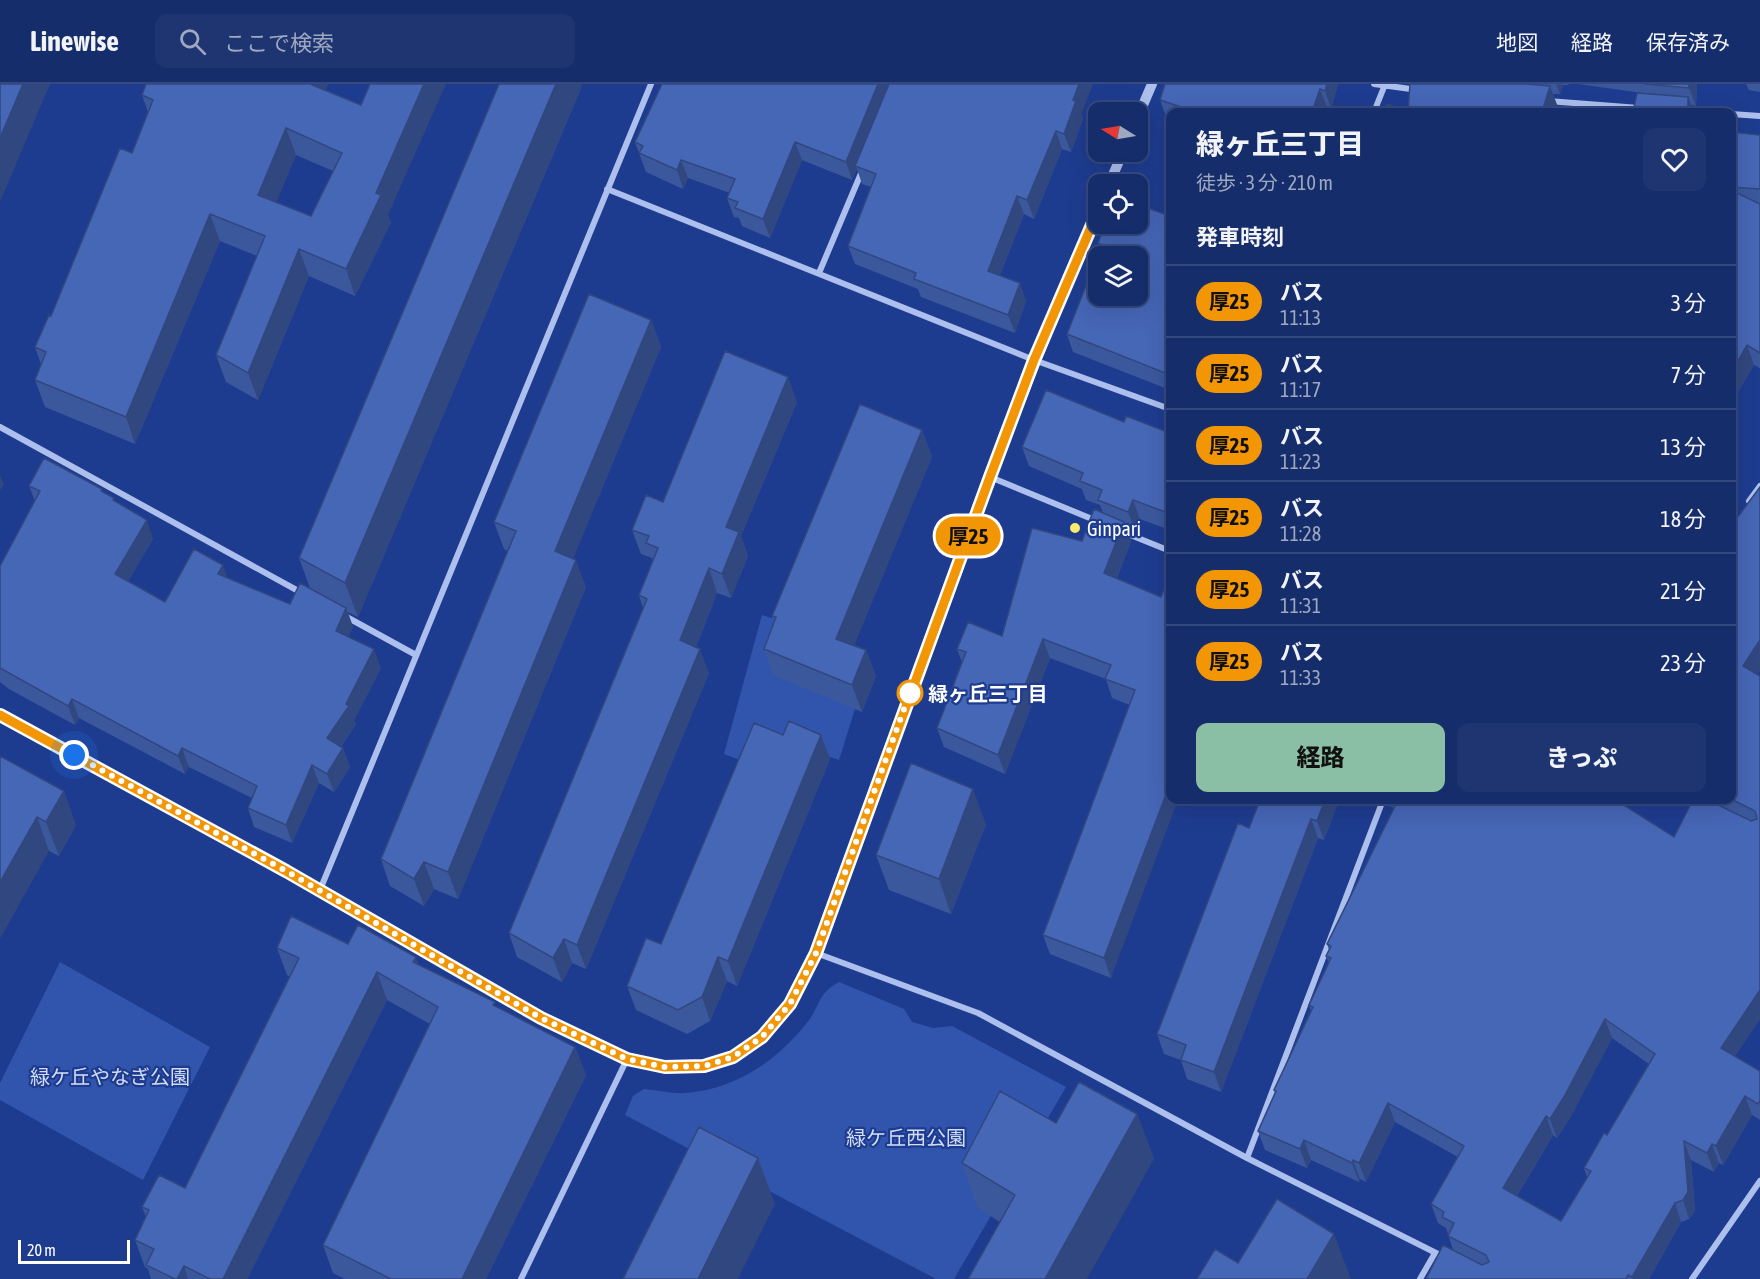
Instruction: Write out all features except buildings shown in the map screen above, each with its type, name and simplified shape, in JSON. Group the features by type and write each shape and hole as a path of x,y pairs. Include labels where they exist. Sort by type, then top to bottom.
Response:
{"street":[{"path":"320,890 651,84"},
{"path":"1144,102 1152,84"},
{"path":"1374,84 1383,87 1430,91"},
{"path":"1375,108 1383,87"},
{"path":"1536,99 1609,108"},
{"path":"1736,114 1760,116"},
{"path":"819,273 863,168"},
{"path":"607,189 1034,360 1166,408"},
{"path":"0,715 320,890 541,1018 627,1059 665,1067 704,1066 733,1057 762,1037 790,1004 816,953 1034,360 1088,233"},
{"path":"0,427 312,598"},
{"path":"990,477 1100,523"},
{"path":"1743,510 1760,486"},
{"path":"1111,527 1166,549"},
{"path":"333,609 416,655"},
{"path":"1247,1158 1381,804"},
{"path":"816,953 978,1013 1247,1158 1454,1262"},
{"path":"521,1279 627,1059"},
{"path":"1692,1279 1760,1182"},
{"path":"1420,1279 1435,1253"}],"green space":[{"path":"762,615 789,624 860,693 839,760 798,746 756,766 724,754"},
{"name":"緑ケ丘やなぎ公園","path":"60,962 210,1047 143,1180 0,1100 0,1083"},
{"name":"緑ケ丘西公園","path":"839,982 904,1009 912,1022 933,1028 952,1026 1066,1087 954,1279 936,1279 625,1115 633,1096 644,1089 686,1093 721,1086 753,1071 794,1038 811,1018 822,996"}],"bus line":[{"name":"厚25","path":"0,715 320,890 541,1018 627,1059 665,1067 704,1066 733,1057 762,1037 790,1004 816,953 896,729 1034,360 1088,234"}],"place":[{"name":"Ginpari","path":"1075,528"},
{"name":"緑ヶ丘三丁目","path":"910,693"}],"route":[{"path":"74,755 320,890 541,1018 627,1059 665,1067 704,1066 733,1057 762,1037 790,1004 816,953 912,687 910,693"}]}
